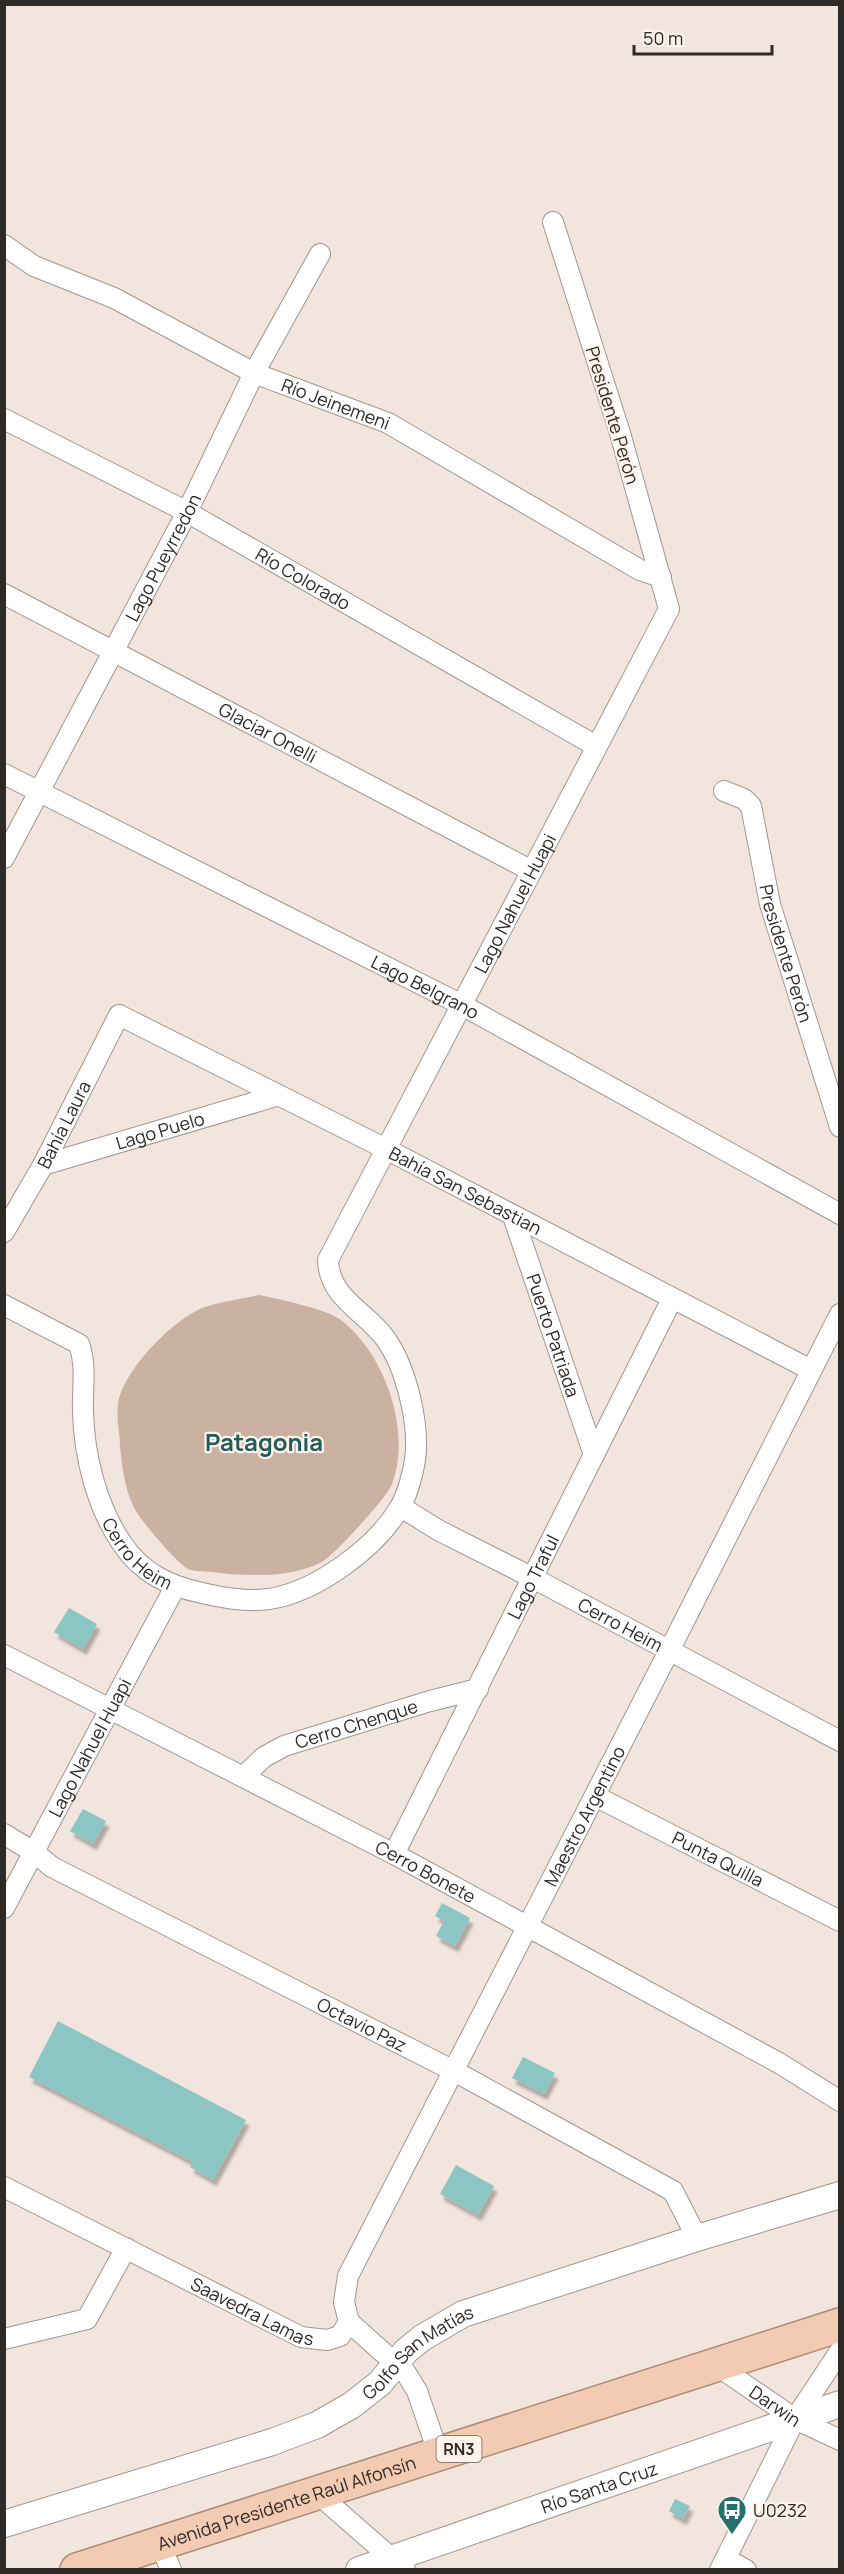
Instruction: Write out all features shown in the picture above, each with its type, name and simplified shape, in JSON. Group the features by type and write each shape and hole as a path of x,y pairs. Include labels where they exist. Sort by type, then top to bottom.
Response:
{"highway":[{"name":"Avenida Presidente Raúl Alfonsín","path":"77,2570 166,2557 318,2494 840,2325"}],"street":[{"name":"Presidente Perón","path":"553,222 620,433 669,609"},
{"name":"Río Jeinemeni","path":"4,245 34,266 114,298 254,373 388,423 640,570 661,577"},
{"name":"Lago Pueyrredon","path":"4,858 187,512 254,373 320,254"},
{"name":"Río Colorado","path":"4,419 187,512 596,746"},
{"name":"Glaciar Onelli","path":"4,594 532,871"},
{"name":"Lago Nahuel Huapi","path":"328,1260 669,609"},
{"name":"Lago Belgrano","path":"4,774 462,1005 840,1214"},
{"name":"Presidente Perón","path":"724,790 744,799 751,806 770,904 840,1127"},
{"name":"Bahía San Sebastian","path":"119,1015 276,1096 386,1149 811,1370"},
{"name":"Bahía Laura","path":"4,1232 43,1165 119,1015"},
{"name":"Lago Puelo","path":"43,1165 276,1096"},
{"name":"Puerto Patriada","path":"513,1216 594,1455"},
{"name":"Cerro Heim","path":"4,1305 79,1344 84,1359 83,1413 90,1465 106,1518 124,1547 146,1572 175,1587 235,1600 269,1599 302,1590 339,1568 368,1545 400,1507 415,1459 414,1419 403,1372 384,1337 336,1289 328,1274 328,1260"},
{"name":"Lago Traful","path":"394,1854 672,1299"},
{"name":"Maestro Argentino","path":"349,2322 344,2302 348,2276 840,1314"},
{"name":"Cerro Heim","path":"400,1507 438,1530 840,1741"},
{"name":"Lago Nahuel Huapi","path":"4,1908 175,1587"},
{"name":"Cerro Bonete","path":"4,1655 394,1854 779,2064 840,2101"},
{"name":"Cerro Chenque","path":"244,1776 264,1757 284,1746 430,1701 478,1689"},
{"name":"Punta Quilla","path":"595,1796 840,1921"},
{"name":"Octavio Paz","path":"4,1834 35,1853 52,1867 454,2071 673,2191 697,2238"},
{"name":"Saavedra Lamas","path":"4,2187 301,2337 327,2340 340,2336 349,2322"},
{"name":"Golfo San Matías","path":"4,2524 272,2442 317,2425 352,2405 380,2383 396,2362 422,2338 463,2313 840,2195"},
{"path":"4,2339 87,2319 126,2248"},
{"path":"349,2322 396,2362 417,2391 439,2455"},
{"path":"746,2570 723,2564 795,2419 840,2351"},
{"name":"Darwin","path":"716,2365 795,2419 840,2440"},
{"name":"Río Santa Cruz","path":"359,2570 399,2565 840,2404"},
{"path":"318,2494 399,2565"}],"shaded area":[{"path":"259,1295 302,1305 334,1316 357,1335 370,1353 391,1395 396,1418 399,1441 392,1484 371,1513 322,1562 295,1571 267,1575 239,1575 190,1570 177,1560 155,1536 139,1516 131,1500 122,1464 118,1420 121,1392 151,1347 179,1322 205,1307"}],"building":[{"path":"69,1608 97,1624 83,1649 54,1632"},
{"path":"83,1809 106,1821 93,1844 70,1831"},
{"path":"442,1903 470,1918 455,1946 436,1936 444,1921 435,1916"},
{"path":"58,2021 246,2120 213,2180 190,2167 193,2162 29,2077"},
{"path":"523,2057 555,2073 544,2094 512,2078"},
{"path":"456,2165 494,2186 478,2215 440,2194"},
{"path":"675,2499 690,2506 683,2519 669,2511"}],"place":[{"name":"U0232","path":"732,2536"}],"district":[{"name":"Patagonia","path":"264,1441"}]}
